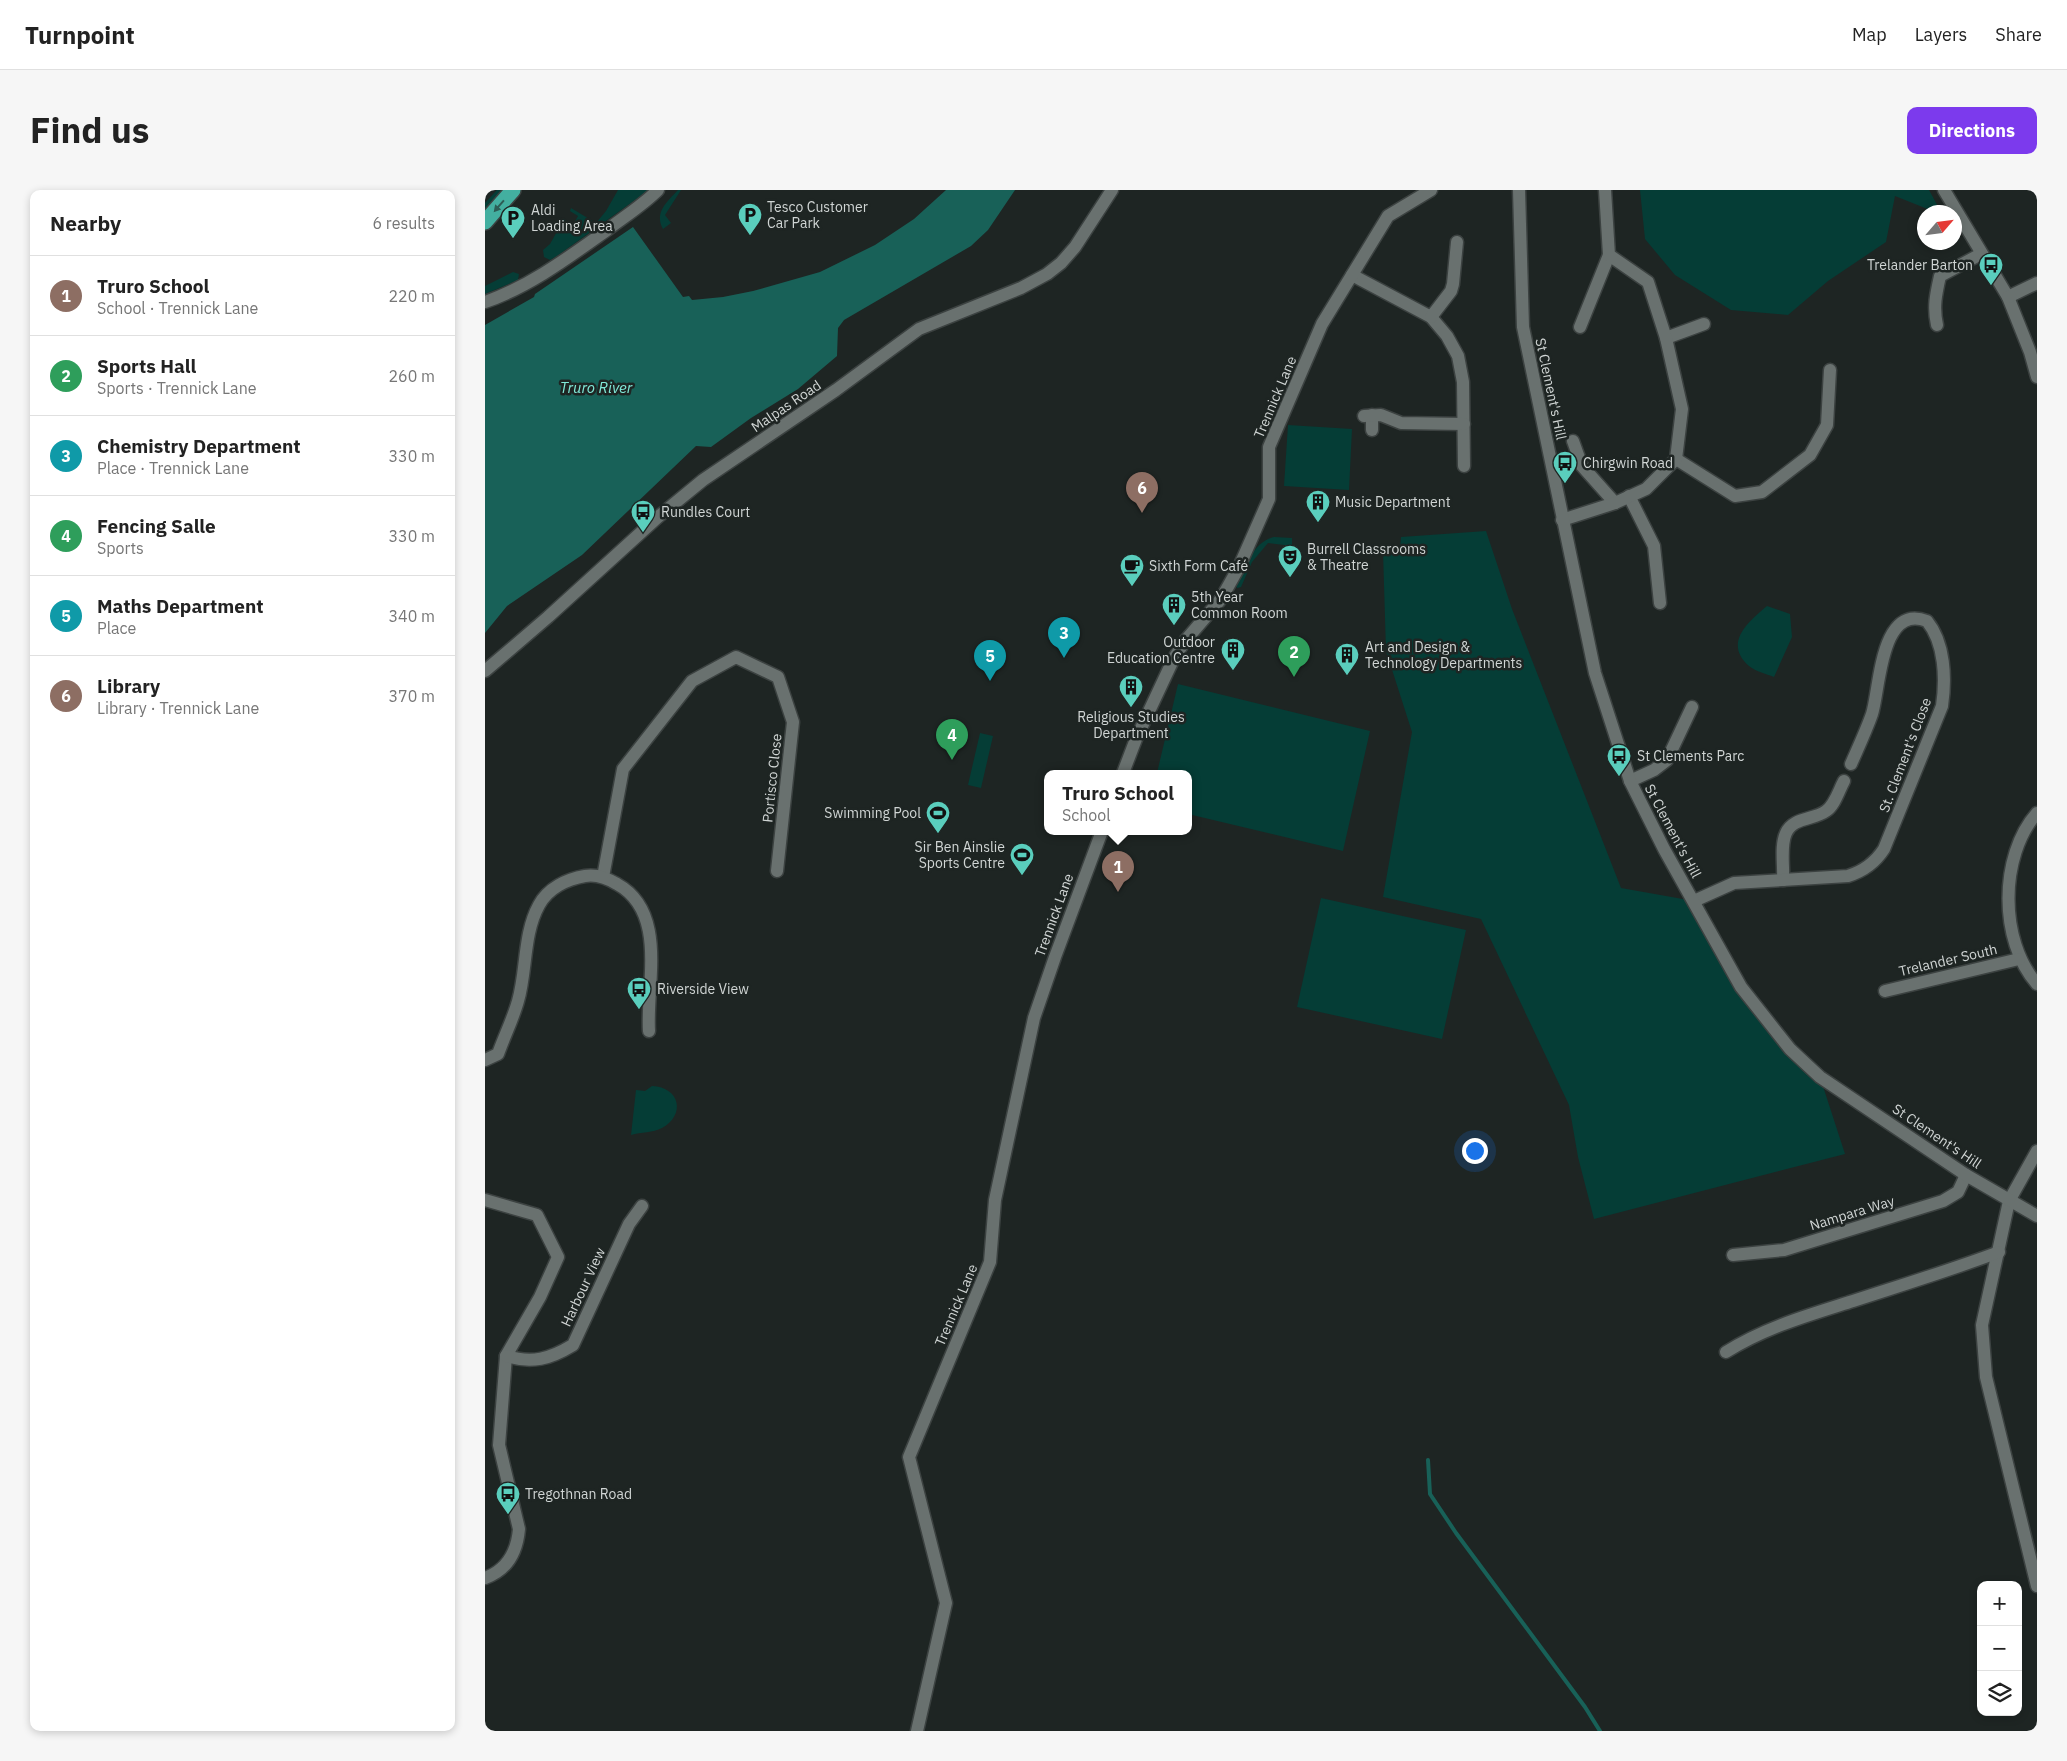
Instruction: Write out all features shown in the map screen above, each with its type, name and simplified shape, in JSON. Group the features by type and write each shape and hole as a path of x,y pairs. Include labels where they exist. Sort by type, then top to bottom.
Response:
{"highway":[{"path":"485,222 513,190"}],"street":[{"path":"485,302 514,289 561,261 638,207 658,190"},
{"name":"Malpas Road","path":"485,671 548,617 658,517 703,480 836,390 919,329 1021,288 1051,270 1075,247 1112,190"},
{"name":"Trennick Lane","path":"1124,770 1133,746 1174,658 1185,641 1221,599 1239,567 1269,499 1269,447 1322,324 1388,216 1431,190"},
{"name":"St Clement's Hill","path":"1519,190 1523,327 1595,673 1630,781 1664,849 1741,987 1790,1049 1820,1077 1966,1174 2037,1216"},
{"path":"1580,327 1609,255 1605,190"},
{"path":"1944,190 2008,297 2030,352 2037,377"},
{"path":"1431,317 1451,291 1457,242"},
{"path":"1937,325 1934,312 1940,276 1981,254"},
{"path":"1562,520 1615,503 1646,489 1676,459 1682,409 1666,338 1648,282 1609,255"},
{"path":"1352,275 1431,317 1447,336 1458,356 1463,382 1464,466"},
{"path":"2008,297 2037,283"},
{"path":"1666,338 1704,324"},
{"path":"1676,459 1735,496 1762,492 1810,455 1827,425 1830,370"},
{"path":"1372,430 1368,415 1381,415 1401,423 1464,424"},
{"path":"1573,441 1582,466 1615,503"},
{"path":"1629,496 1654,546 1660,603"},
{"name":"St. Clement's Close","path":"1694,901 1734,883 1848,876 1865,869 1879,857 1884,849 1942,706 1945,682 1942,657 1935,632 1927,621 1915,618 1905,621 1891,637 1883,651 1872,712 1851,764"},
{"name":"Portisco Close","path":"603,877 623,769 692,681 736,656 779,677 793,722 777,871"},
{"path":"1630,781 1654,770 1667,760 1692,707"},
{"path":"1783,880 1784,840 1788,830 1797,822 1820,815 1828,809 1843,781"},
{"name":"Trelander South","path":"2037,813 2029,822 2023,834 2010,875 2010,918 2019,959 2037,984"},
{"name":"Trennick Lane","path":"917,1731 946,1603 909,1457 990,1262 995,1200 1034,1018 1100,835"},
{"path":"485,1060 498,1054 518,1000 532,918 540,903 551,890 575,878 591,875 603,877 626,889 637,901 648,926 651,948 647,1008 649,1031"},
{"name":"Trelander South","path":"1885,991 2019,959"},
{"path":"2037,1151 2009,1201 1982,1325 1987,1377 2037,1586"},
{"name":"Nampara Way","path":"1733,1255 1784,1250 1943,1201 1958,1192 1966,1174"},
{"path":"485,1200 537,1215 558,1257 539,1297 506,1356 499,1445 519,1529 513,1553 504,1568 485,1578"},
{"name":"Harbour View","path":"506,1356 523,1360 541,1359 556,1356 573,1345 629,1224 642,1206"},
{"path":"1726,1352 1749,1338 1779,1325 1957,1268 1999,1252"}],"shaded area":[{"path":"497,190 504,190 485,212 485,203"},
{"path":"618,190 649,190 557,256 550,260 544,257 543,250 550,244 564,219 573,225 578,216 570,211 571,208 596,223 606,211"},
{"path":"678,190 681,190 665,215 671,223 663,229 660,217 661,212 666,203"},
{"path":"1640,190 1929,190 1937,205 1918,205 1895,196 1886,242 1828,281 1788,315 1731,310 1675,275 1645,239"},
{"path":"513,272 519,274 518,280 485,294 485,286"},
{"path":"1288,425 1352,429 1349,490 1284,486"},
{"path":"1486,531 1512,609 1621,888 1694,901 1741,987 1820,1077 1845,1154 1594,1219 1578,1157 1569,1105 1481,919 1383,897 1412,732 1386,651 1383,551 1400,551 1401,537"},
{"path":"1274,537 1292,538 1292,546 1268,543 1252,562 1241,587 1237,588 1236,584 1255,549"},
{"path":"1767,606 1790,614 1792,637 1774,677 1749,666 1738,649 1741,633"},
{"path":"1178,684 1370,731 1343,851 1192,815 1192,770 1158,770"},
{"path":"980,733 993,736 981,788 968,785"},
{"path":"1321,898 1466,930 1442,1039 1297,1007"},
{"path":"652,1086 669,1091 674,1096 677,1102 675,1116 670,1123 658,1130 631,1135 636,1090 645,1091"}],"water":[{"name":"Truro River","path":"946,190 1015,190 988,230 971,246 844,320 838,328 837,356 798,389 751,418 711,447 696,446 582,555 507,606 485,633 485,325 534,297 535,294 633,227 683,297 689,296 692,300 723,297 753,291 820,272 875,245 914,219"}],"waterway":[{"path":"1428,1460 1430,1494 1456,1533 1585,1707 1600,1731"}],"place":[{"name":"Tesco Customer Car Park","path":"750,236"},
{"name":"Aldi Loading Area","path":"513,239"},
{"name":"Trelander Barton","path":"1991,286"},
{"name":"Chirgwin Road","path":"1565,484"},
{"name":"Library","path":"1142,513"},
{"name":"Music Department","path":"1318,523"},
{"name":"Rundles Court","path":"643,533"},
{"name":"Burrell Classrooms & Theatre","path":"1290,578"},
{"name":"Sixth Form Café","path":"1132,587"},
{"name":"5th Year Common Room","path":"1174,626"},
{"name":"Chemistry Department","path":"1064,658"},
{"name":"Outdoor Education Centre","path":"1233,671"},
{"name":"Art and Design & Technology Departments","path":"1347,676"},
{"name":"Sports Hall","path":"1294,677"},
{"name":"Maths Department","path":"990,681"},
{"name":"Religious Studies Department","path":"1131,708"},
{"name":"Fencing Salle","path":"952,760"},
{"name":"St Clements Parc","path":"1619,777"},
{"name":"Swimming Pool","path":"938,834"},
{"name":"Sir Ben Ainslie Sports Centre","path":"1022,876"},
{"name":"Truro School","path":"1118,892"},
{"name":"Riverside View","path":"639,1010"},
{"name":"Tregothnan Road","path":"508,1515"}]}
